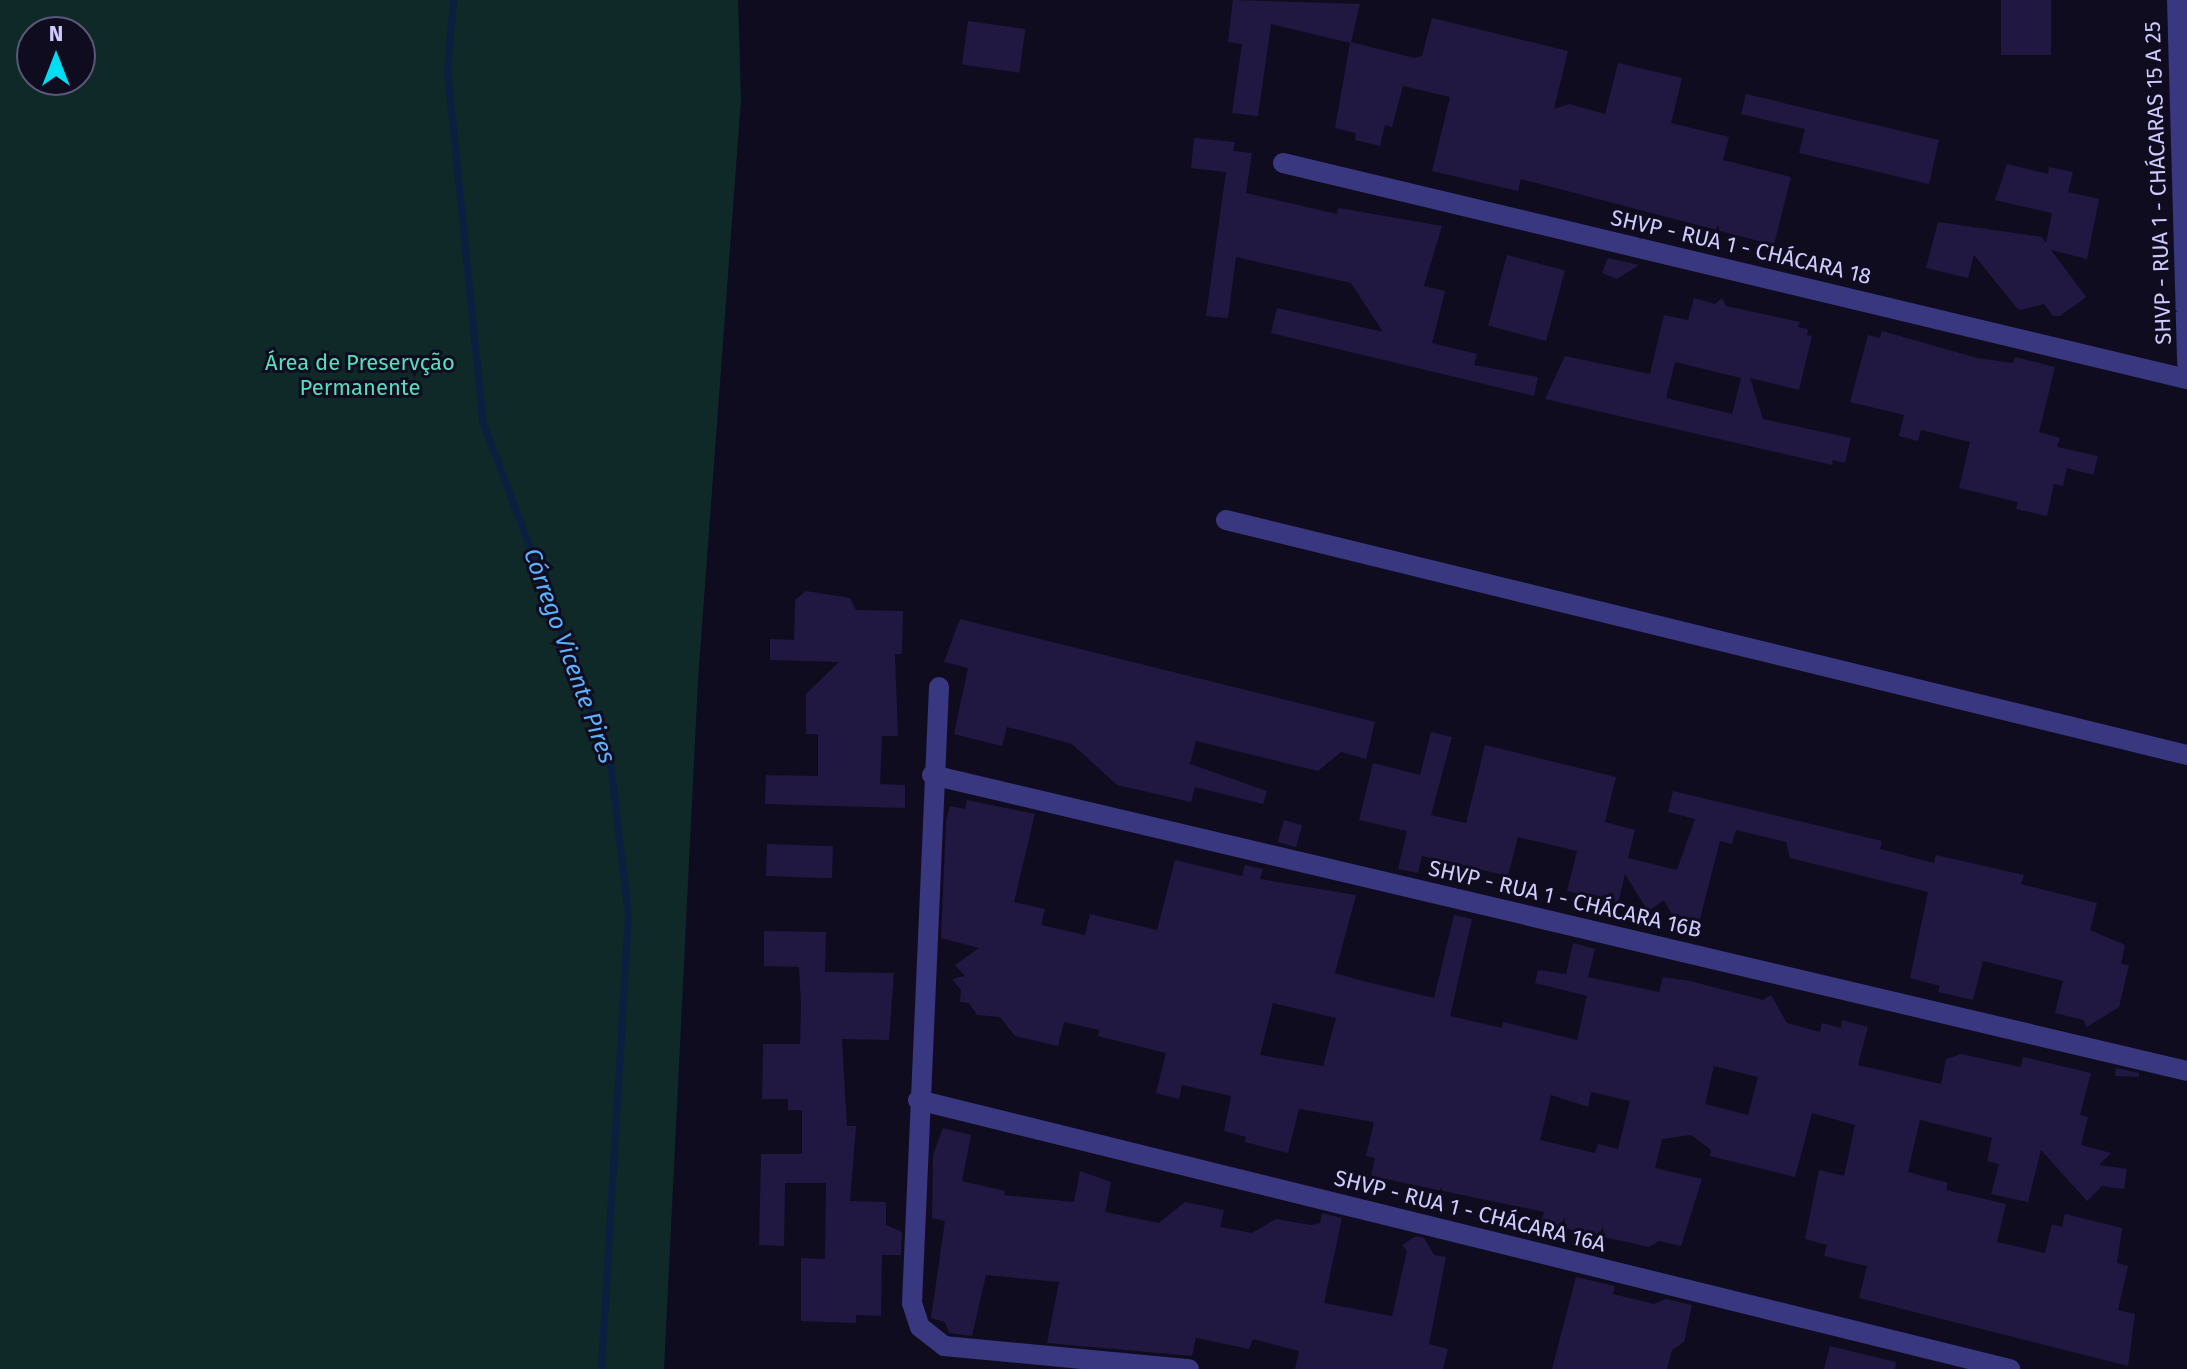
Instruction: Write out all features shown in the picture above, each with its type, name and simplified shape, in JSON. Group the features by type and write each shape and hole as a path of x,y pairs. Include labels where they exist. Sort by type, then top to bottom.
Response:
{"street":[{"name":"SHVP - RUA 1 - CHÁCARAS 15 A 25","path":"2177,0 2187,364"},
{"name":"SHVP - RUA 1 - CHÁCARA 18","path":"1283,163 2187,379"},
{"path":"1226,520 2187,755"},
{"path":"939,687 932,775 918,1100 912,1303 920,1327 944,1346 1189,1369"},
{"name":"SHVP - RUA 1 - CHÁCARA 16B","path":"932,775 2187,1071"},
{"name":"SHVP - RUA 1 - CHÁCARA 16A","path":"918,1100 2010,1369"}],"green space":[{"name":"Área de Preservção Permanente","path":"0,0 738,0 741,99 698,680 664,1369 0,1369"}],"building":[{"path":"1233,0 1360,4 1351,42 1414,58 1422,56 1432,18 1568,51 1554,109 1569,104 1605,114 1618,63 1682,78 1671,123 1729,137 1723,160 1791,177 1774,245 1521,179 1518,191 1432,171 1450,97 1403,86 1392,127 1385,125 1380,146 1355,140 1356,133 1335,128 1350,43 1271,24 1258,116 1232,113 1242,44 1228,42"},
{"path":"2001,0 2051,0 2051,55 2001,55"},
{"path":"968,21 1025,29 1019,73 962,65"},
{"path":"1746,94 1939,140 1929,184 1799,153 1805,129 1741,114"},
{"path":"1194,138 1235,142 1233,151 1252,153 1246,193 1337,214 1338,208 1442,226 1424,286 1445,291 1432,343 1477,354 1474,365 1538,377 1534,396 1271,333 1277,308 1383,332 1351,283 1236,257 1228,318 1206,316 1226,172 1191,168"},
{"path":"2007,164 2048,174 2049,167 2073,172 2068,192 2099,199 2087,259 2051,250 2086,297 2060,316 2053,316 2044,304 2020,310 1974,255 1968,278 1926,268 1938,222 2042,237 2046,243 2052,213 1995,200"},
{"path":"1507,255 1565,271 1546,341 1488,326"},
{"path":"1608,258 1639,265 1617,279 1602,273"},
{"path":"1694,298 1715,304 1722,298 1726,306 1800,322 1798,327 1808,329 1807,335 1812,336 1799,390 1750,378 1763,419 1851,438 1845,463 1833,460 1832,465 1545,399 1565,356 1650,374 1664,315 1688,320","holes":["1675,362 1741,378 1732,414 1666,398"]},
{"path":"1882,331 1977,358 2013,363 2015,357 2055,367 2039,432 2060,438 2057,447 2098,456 2093,475 2067,468 2063,486 2054,484 2047,516 2016,509 2018,502 1959,488 1970,442 1921,430 1918,441 1899,436 1904,415 1850,402 1868,335 1880,338"},
{"path":"806,591 850,598 856,610 903,611 902,654 895,654 898,736 882,736 880,784 905,785 905,808 765,804 766,775 818,776 818,734 806,734 806,694 839,662 770,660 770,639 794,640 795,600"},
{"path":"960,619 1375,722 1366,759 1341,752 1318,771 1196,741 1190,764 1267,791 1263,804 1195,787 1191,802 1117,785 1072,744 1007,727 1002,746 954,734 968,668 944,662"},
{"path":"1431,732 1452,737 1431,815 1466,823 1485,745 1616,777 1605,822 1635,830 1628,858 1677,870 1695,819 1668,812 1673,791 1882,841 1880,849 1934,863 1936,855 2024,875 2021,884 2097,903 2090,930 2125,945 2121,964 2129,965 2119,1007 2087,1027 2083,1020 2055,1013 2063,981 1983,961 1973,1000 1938,992 1940,986 1910,978 1928,892 1790,858 1786,842 1736,830 1732,844 1720,841 1699,922 1671,913 1664,900 1648,911 1625,874 1618,903 1567,891 1577,851 1518,837 1508,876 1422,856 1418,873 1398,869 1407,831 1359,820 1373,763 1420,775"},
{"path":"967,800 1035,814 1014,902 1045,909 1041,925 1085,935 1090,914 1157,930 1175,860 1242,876 1245,865 1263,869 1260,879 1356,895 1335,973 1434,998 1454,915 1472,919 1450,1016 1502,1028 1503,1022 1577,1040 1587,996 1535,983 1538,970 1566,974 1573,943 1595,949 1588,977 1659,992 1663,977 1763,1000 1771,995 1787,1023 1820,1032 1822,1023 1841,1028 1842,1020 1868,1027 1858,1065 1941,1084 1946,1059 1961,1054 2021,1067 2023,1057 2091,1073 2080,1115 2088,1117 2081,1145 2111,1153 2099,1165 2127,1169 2124,1189 2102,1186 2087,1201 2041,1150 2028,1202 1991,1194 1999,1164 1987,1161 1992,1138 1920,1120 1908,1172 1948,1183 1946,1190 2006,1204 1997,1242 2045,1253 2052,1224 2062,1227 2065,1214 2122,1228 2117,1263 2128,1266 2118,1310 2135,1314 2128,1366 1859,1298 1867,1266 1824,1256 1827,1245 1805,1239 1819,1170 1844,1176 1855,1125 1812,1113 1795,1177 1710,1156 1711,1150 1691,1135 1662,1139 1655,1168 1702,1179 1681,1246 1659,1241 1649,1247 1541,1223 1544,1212 1371,1176 1375,1158 1366,1156 1374,1122 1299,1109 1288,1153 1245,1142 1246,1137 1224,1131 1231,1096 1182,1085 1179,1099 1156,1093 1166,1053 1098,1036 1099,1030 1064,1022 1058,1046 1015,1036 1000,1017 977,1015 969,1003 960,1002 961,990 952,979 965,976 955,965 979,948 941,938 946,821 950,806 965,809","holes":["1273,1003 1336,1018 1323,1066 1260,1055","1714,1066 1758,1077 1748,1115 1705,1104","1591,1092 1630,1101 1618,1149 1598,1144 1595,1153 1540,1140 1551,1095 1588,1107"]},
{"path":"1284,820 1302,825 1296,847 1278,842"},
{"path":"767,844 833,846 832,878 766,876"},
{"path":"764,931 826,932 825,972 894,973 889,1040 842,1039 847,1126 856,1126 850,1201 886,1202 886,1225 902,1232 901,1255 882,1255 881,1316 856,1315 856,1323 801,1321 801,1258 825,1259 826,1183 785,1183 784,1246 759,1245 761,1154 802,1154 802,1110 788,1110 788,1099 762,1099 763,1044 800,1044 801,1003 799,967 764,966"},
{"path":"2116,1068 2139,1073 2139,1077 2115,1076"},
{"path":"943,1128 971,1135 962,1181 1005,1191 1004,1195 1074,1202 1080,1171 1111,1182 1105,1212 1159,1223 1185,1202 1224,1210 1220,1227 1252,1233 1276,1219 1311,1225 1320,1223 1322,1213 1342,1218 1324,1303 1392,1316 1407,1251 1402,1245 1416,1236 1424,1238 1434,1255 1446,1257 1429,1344 1448,1349 1443,1369 1295,1369 1299,1351 1253,1339 1249,1349 1196,1338 1192,1356 1047,1343 1059,1282 986,1275 972,1336 949,1333 945,1322 931,1318 945,1221 932,1218 933,1155"},
{"path":"1576,1277 1615,1286 1613,1294 1654,1304 1666,1299 1692,1305 1684,1342 1672,1350 1667,1369 1552,1369"},
{"path":"1830,1346 1896,1362 1895,1369 1824,1369"}],"waterway":[{"name":"Córrego Vicente Pires","path":"453,0 447,71 483,423 610,763 628,914 601,1369"}]}
